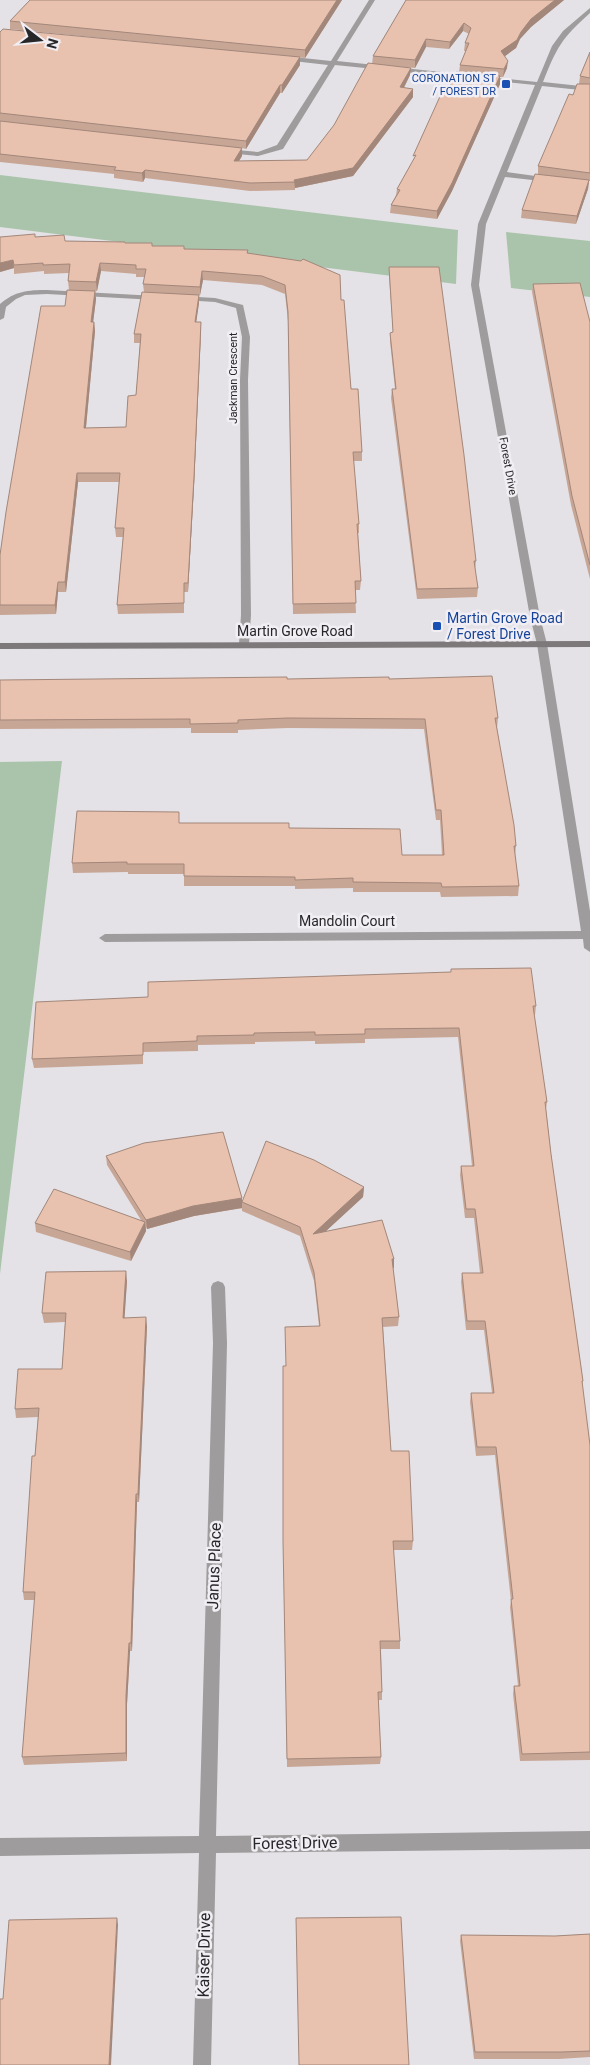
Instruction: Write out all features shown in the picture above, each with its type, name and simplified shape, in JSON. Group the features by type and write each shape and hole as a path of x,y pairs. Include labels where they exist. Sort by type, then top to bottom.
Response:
{"street":[{"path":"218,150 258,154 280,147 372,0"},
{"name":"Forest Drive","path":"590,10 557,40 538,83 482,224 475,285 535,617 542,644 590,948"},
{"path":"271,57 590,89"},
{"path":"501,174 562,182"},
{"name":"Jackman Crescent","path":"0,318 2,306 13,297 24,293 47,292 215,300 240,308 246,337 244,380 246,621 244,644"},
{"name":"Martin Grove Road","path":"0,646 590,644"},
{"name":"Mandolin Court","path":"105,938 588,935"},
{"name":"Janus Place","path":"206,1844 220,1343 218,1287"},
{"name":"Forest Drive","path":"0,1847 590,1840"},
{"name":"Kaiser Drive","path":"202,2065 206,1844"}],"green space":[{"path":"0,175 458,230 456,284 0,227"},
{"path":"506,232 590,241 590,297 511,288"},
{"path":"62,761 0,1274 0,762"}],"building":[{"path":"30,0 337,0 305,50 10,21"},
{"path":"406,0 555,0 531,19 517,40 501,51 508,61 504,69 460,65 469,43 465,43 471,28 464,23 450,42 426,39 415,60 373,56"},
{"path":"3,29 300,57 282,85 280,85 246,141 0,113 0,32"},
{"path":"590,52 590,78 580,76"},
{"path":"368,63 411,68 400,87 413,89 353,168 294,180 295,182 250,183 145,170 142,173 114,170 116,167 0,154 0,121 242,148 234,161 307,160 334,125"},
{"path":"456,72 500,76 452,183 437,211 391,205 400,190 397,189 416,155 413,156 442,92 447,93"},
{"path":"577,84 590,84 590,173 538,166 569,94 573,95"},
{"path":"535,174 589,180 577,216 522,210"},
{"path":"35,234 35,237 64,235 65,241 152,243 152,246 184,246 184,249 248,250 247,253 301,261 303,259 340,275 341,300 344,300 351,389 358,389 362,452 353,452 359,524 357,524 361,581 355,581 356,603 293,604 288,312 285,285 262,276 202,271 200,287 143,284 146,269 136,269 136,265 100,263 96,282 68,281 70,264 14,265 13,260 0,263 0,237"},
{"path":"389,267 439,267 464,455 478,588 417,589 392,389 396,389 390,333 393,332"},
{"path":"580,283 590,322 590,565 572,496 533,284"},
{"path":"67,290 95,291 91,322 94,322 84,428 126,427 128,396 136,395 141,334 134,334 142,292 199,295 195,322 201,322 194,477 188,583 184,583 184,603 117,605 124,528 115,528 120,473 77,473 65,582 58,582 55,605 0,605 0,555 41,306 65,306"},
{"path":"492,676 498,718 495,718 514,825 516,846 514,846 519,886 442,887 441,883 353,882 353,878 295,880 295,877 184,876 184,864 72,863 77,811 179,812 179,823 289,823 289,828 400,829 402,855 444,855 441,810 436,810 425,719 288,718 238,720 238,723 190,724 190,719 0,720 0,680 287,677 287,679 389,677 389,679"},
{"path":"531,968 536,1006 533,1006 547,1102 545,1102 551,1154 583,1381 590,1445 590,1752 522,1754 514,1686 520,1686 511,1599 513,1599 496,1447 477,1447 471,1393 494,1393 485,1321 467,1321 462,1273 483,1273 475,1209 466,1209 461,1166 474,1166 459,1028 365,1029 365,1034 315,1035 315,1032 197,1036 197,1041 143,1043 143,1055 32,1059 36,1002 148,997 148,982 451,972 451,969"},
{"path":"223,1132 242,1198 193,1206 146,1220 106,1156 144,1143"},
{"path":"266,1141 314,1160 364,1187 313,1234 382,1220 394,1259 392,1259 399,1317 382,1318 391,1451 409,1451 413,1541 393,1541 400,1641 380,1641 382,1692 378,1692 381,1757 287,1759 283,1541 283,1366 286,1366 285,1327 320,1326 314,1272 300,1227 242,1202"},
{"path":"54,1189 145,1222 130,1252 35,1223"},
{"path":"126,1271 123,1318 146,1317 138,1494 136,1494 131,1643 129,1643 126,1696 126,1753 22,1757 35,1592 23,1592 32,1456 35,1456 39,1408 15,1409 18,1369 62,1369 66,1313 42,1313 46,1272"},
{"path":"401,1917 409,2065 299,2065 296,1918"},
{"path":"117,1918 109,2065 0,2065 0,1999 3,1999 9,1920"},
{"path":"590,1934 590,2051 475,2052 461,1935 555,1936"}],"place":[{"name":"CORONATION ST / FOREST DR","path":"506,84"},
{"name":"Martin Grove Road / Forest Drive","path":"437,626"}]}
